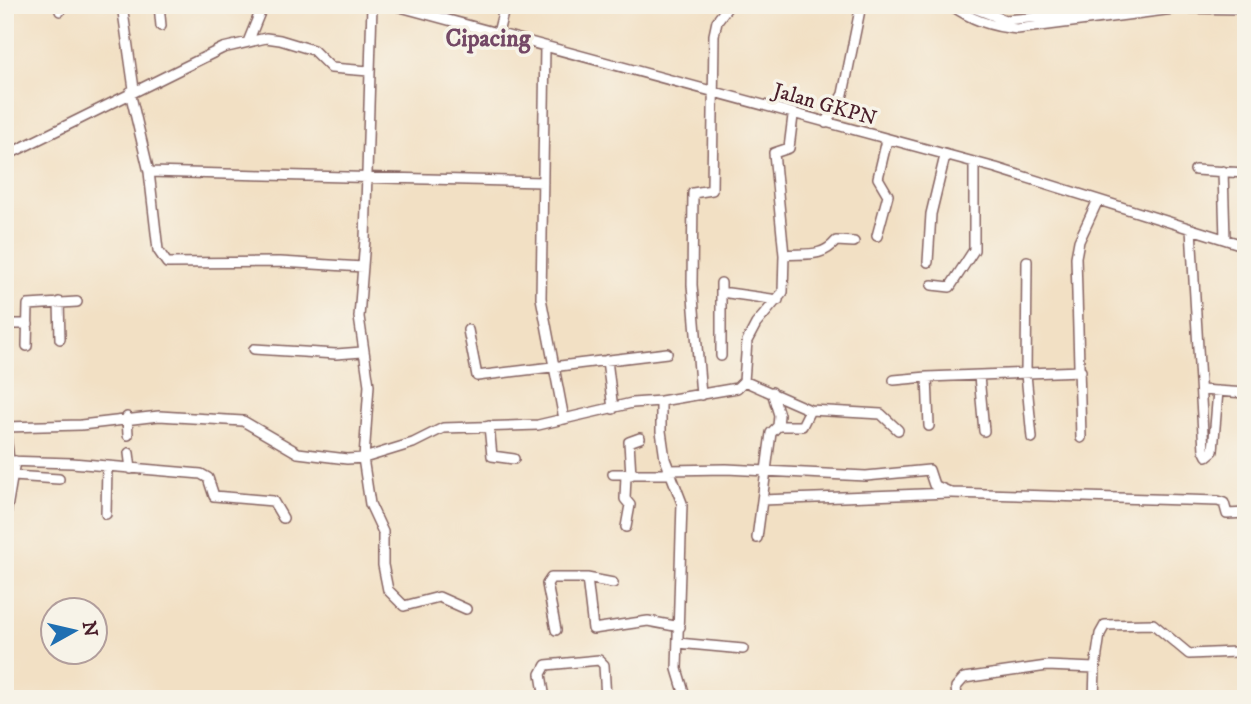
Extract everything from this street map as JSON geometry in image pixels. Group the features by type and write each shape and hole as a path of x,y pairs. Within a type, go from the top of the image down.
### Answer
{"street":[{"path":"122,5 132,90 149,172 158,250 167,263 280,262 363,267"},
{"path":"159,5 161,26"},
{"path":"248,42 263,5"},
{"path":"372,5 367,178 359,317 362,352 369,385 364,458 370,504 383,532 383,565 388,590 404,606 439,597 466,609"},
{"name":"Jalan GKPN","path":"393,5 793,116 974,162 1246,246"},
{"path":"498,33 506,5"},
{"path":"701,395 692,285 693,193 712,190 714,36 717,21 729,5"},
{"path":"826,123 843,94 861,5"},
{"path":"951,5 965,16 999,28 1036,28 1090,13"},
{"path":"967,5 1005,20 1090,13 1104,17 1181,8 1246,9"},
{"path":"5,156 52,135 132,90 152,84 205,55 248,42 266,38 299,44 313,50 331,68 369,71"},
{"path":"545,46 541,298 564,419"},
{"path":"5,520 13,476 5,428 82,425 127,417 243,421 298,453 347,459 364,458 413,443 443,428 538,425 632,403 661,401 737,388 744,381 747,341 756,324 783,292 784,254 774,153 789,148 793,116"},
{"path":"877,236 888,195 878,178 887,140"},
{"path":"928,262 931,215 945,156"},
{"path":"932,285 950,287 974,250 974,162"},
{"path":"1195,170 1246,173"},
{"path":"1223,171 1225,239"},
{"path":"149,172 543,181"},
{"path":"1081,438 1076,257 1079,241 1098,200"},
{"path":"1191,229 1204,450 1207,456 1213,451 1218,391"},
{"path":"784,254 820,254 836,241 847,239 854,242"},
{"path":"1027,261 1026,374 1032,438"},
{"path":"721,356 721,288 778,300"},
{"path":"59,302 60,339"},
{"path":"27,346 28,305 77,302"},
{"path":"5,324 28,324"},
{"path":"468,330 477,376 667,354"},
{"path":"254,349 336,354 362,352"},
{"path":"607,360 613,409"},
{"path":"894,380 1081,371"},
{"path":"979,376 984,431"},
{"path":"927,377 929,426"},
{"path":"744,381 810,410 881,414 898,430"},
{"path":"1201,390 1246,393"},
{"path":"757,538 771,433 778,426 779,415 772,393"},
{"path":"661,401 660,431 669,472 682,503 678,680 687,699"},
{"path":"778,426 803,426 810,410"},
{"path":"127,417 128,435"},
{"path":"489,426 492,456 514,459"},
{"path":"626,527 630,505 625,499 629,442 640,438"},
{"path":"129,453 131,469"},
{"path":"10,461 201,474 208,478 214,496 273,501 283,518"},
{"path":"106,514 107,467"},
{"path":"613,474 765,472 887,476 929,470 934,485 952,493"},
{"path":"13,476 59,479"},
{"path":"762,500 952,493 1218,501 1224,503 1227,514 1246,513"},
{"path":"556,629 548,580 568,576 613,583"},
{"path":"587,578 593,628 648,621 680,627"},
{"path":"1094,699 1100,634 1105,625 1153,624 1189,654 1236,652"},
{"path":"678,643 743,649"},
{"path":"545,699 541,674 546,666 599,660 604,665 606,699"},
{"path":"957,699 956,687 964,678 1047,666 1095,668"},
{"path":"1028,699 1044,696 1061,699"}],"district":[{"name":"Cipacing","path":"488,38"}]}
